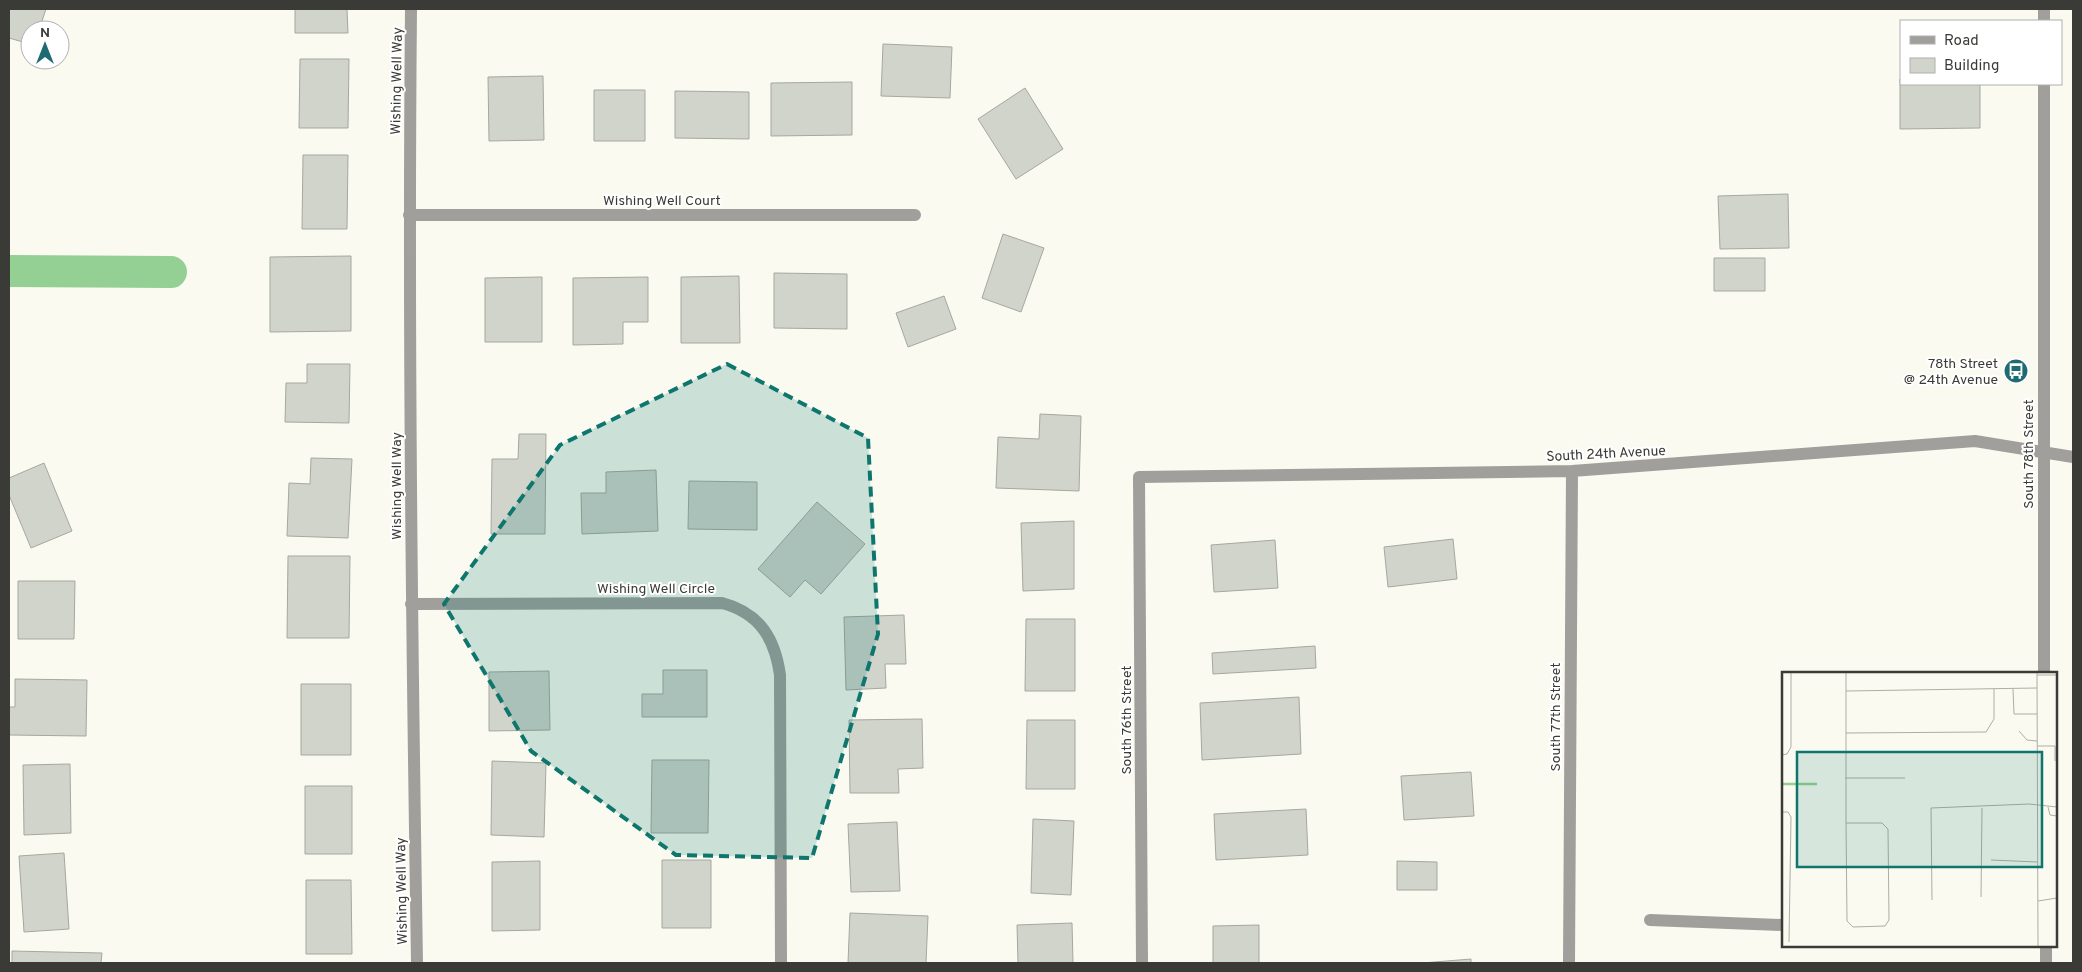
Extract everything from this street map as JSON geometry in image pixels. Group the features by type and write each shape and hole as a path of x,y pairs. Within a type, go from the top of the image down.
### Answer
{"street":[{"name":"Wishing Well Way","path":"411,9 409,214 411,604 417,963"},
{"name":"South 78th Street","path":"2044,85 2044,672"},
{"name":"Wishing Well Court","path":"409,214 915,215"},
{"name":"South 24th Avenue","path":"1139,477 1572,471 1976,441 2073,457"},
{"name":"South 77th Street","path":"1569,963 1572,471"},
{"name":"South 76th Street","path":"1139,477 1142,963"},
{"name":"Wishing Well Circle","path":"411,604 722,603 736,607 758,624 775,648 780,676 782,963"},
{"path":"1650,920 1782,925"},
{"path":"2046,947 2046,963"}],"highlighted area":[{"path":"727,364 868,438 878,634 812,858 676,855 531,751 444,604 560,445"}],"building":[{"path":"9,9 46,9 42,20 20,20 20,41 9,38"},
{"path":"295,9 347,9 348,33 295,33"},
{"path":"883,44 952,47 950,98 881,96"},
{"path":"300,59 349,59 348,128 299,128"},
{"path":"543,76 544,140 489,141 488,77"},
{"path":"852,82 852,135 771,136 771,83"},
{"path":"1900,85 1980,85 1980,128 1900,129"},
{"path":"1025,88 1063,149 1016,179 978,119"},
{"path":"594,90 645,90 645,141 594,141"},
{"path":"675,91 749,92 749,139 675,138"},
{"path":"303,155 348,155 347,229 302,229"},
{"path":"1788,194 1789,248 1720,249 1718,196"},
{"path":"1003,234 1044,248 1021,312 982,298"},
{"path":"351,256 351,331 270,332 270,257"},
{"path":"1714,258 1765,258 1765,291 1714,291"},
{"path":"774,273 847,274 847,329 774,328"},
{"path":"739,276 740,343 681,343 681,277"},
{"path":"542,277 542,342 485,342 485,278"},
{"path":"648,277 648,322 623,322 623,344 573,345 573,278"},
{"path":"944,296 956,329 908,347 896,313"},
{"path":"307,364 350,364 349,423 285,422 286,383 307,383"},
{"path":"1040,414 1081,416 1079,491 996,488 998,437 1039,439"},
{"path":"519,434 546,434 545,534 491,534 492,459 518,459"},
{"path":"311,458 352,459 348,538 287,536 289,483 310,484"},
{"path":"44,463 72,531 31,548 9,495 9,478"},
{"path":"656,470 658,531 582,534 581,493 606,493 606,472"},
{"path":"689,481 757,482 757,530 688,529"},
{"path":"817,502 865,544 821,594 805,580 790,597 758,569"},
{"path":"1074,521 1074,589 1023,591 1021,523"},
{"path":"1453,539 1457,579 1388,587 1384,547"},
{"path":"1275,540 1278,588 1214,592 1211,545"},
{"path":"288,556 350,556 349,638 287,638"},
{"path":"18,581 75,581 74,639 18,639"},
{"path":"904,615 906,664 885,664 886,688 846,690 844,617"},
{"path":"1026,619 1075,619 1075,691 1025,691"},
{"path":"1315,646 1316,668 1213,674 1212,653"},
{"path":"663,670 707,670 707,717 642,717 642,694 663,694"},
{"path":"549,671 550,730 489,731 489,672"},
{"path":"15,679 87,680 86,736 9,735 9,707 15,707"},
{"path":"301,684 351,684 351,755 301,755"},
{"path":"1299,697 1301,754 1202,760 1200,703"},
{"path":"922,719 923,768 898,769 899,793 850,793 849,720"},
{"path":"1027,720 1075,720 1075,789 1026,789"},
{"path":"652,760 709,760 708,833 651,833"},
{"path":"492,761 546,763 544,837 491,835"},
{"path":"70,764 71,833 24,835 23,765"},
{"path":"1471,772 1474,816 1404,820 1401,776"},
{"path":"305,786 352,786 352,854 305,854"},
{"path":"1306,809 1308,855 1216,860 1214,814"},
{"path":"1033,819 1074,821 1071,895 1031,893"},
{"path":"897,822 900,891 851,892 848,824"},
{"path":"64,853 69,929 24,932 19,856"},
{"path":"662,860 711,860 711,928 662,928"},
{"path":"540,861 540,930 492,931 492,862"},
{"path":"1397,861 1437,862 1437,890 1397,890"},
{"path":"306,880 351,880 352,954 306,954"},
{"path":"850,913 928,916 926,963 848,963"},
{"path":"1072,923 1073,963 1018,963 1017,925"},
{"path":"1259,925 1259,963 1213,963 1213,926"},
{"path":"12,951 102,953 101,963 12,963"},
{"path":"1471,959 1471,963 1422,963"}],"waterway":[{"path":"9,271 171,272"}],"place":[{"name":"78th Street @ 24th Avenue","path":"2016,371"}]}
